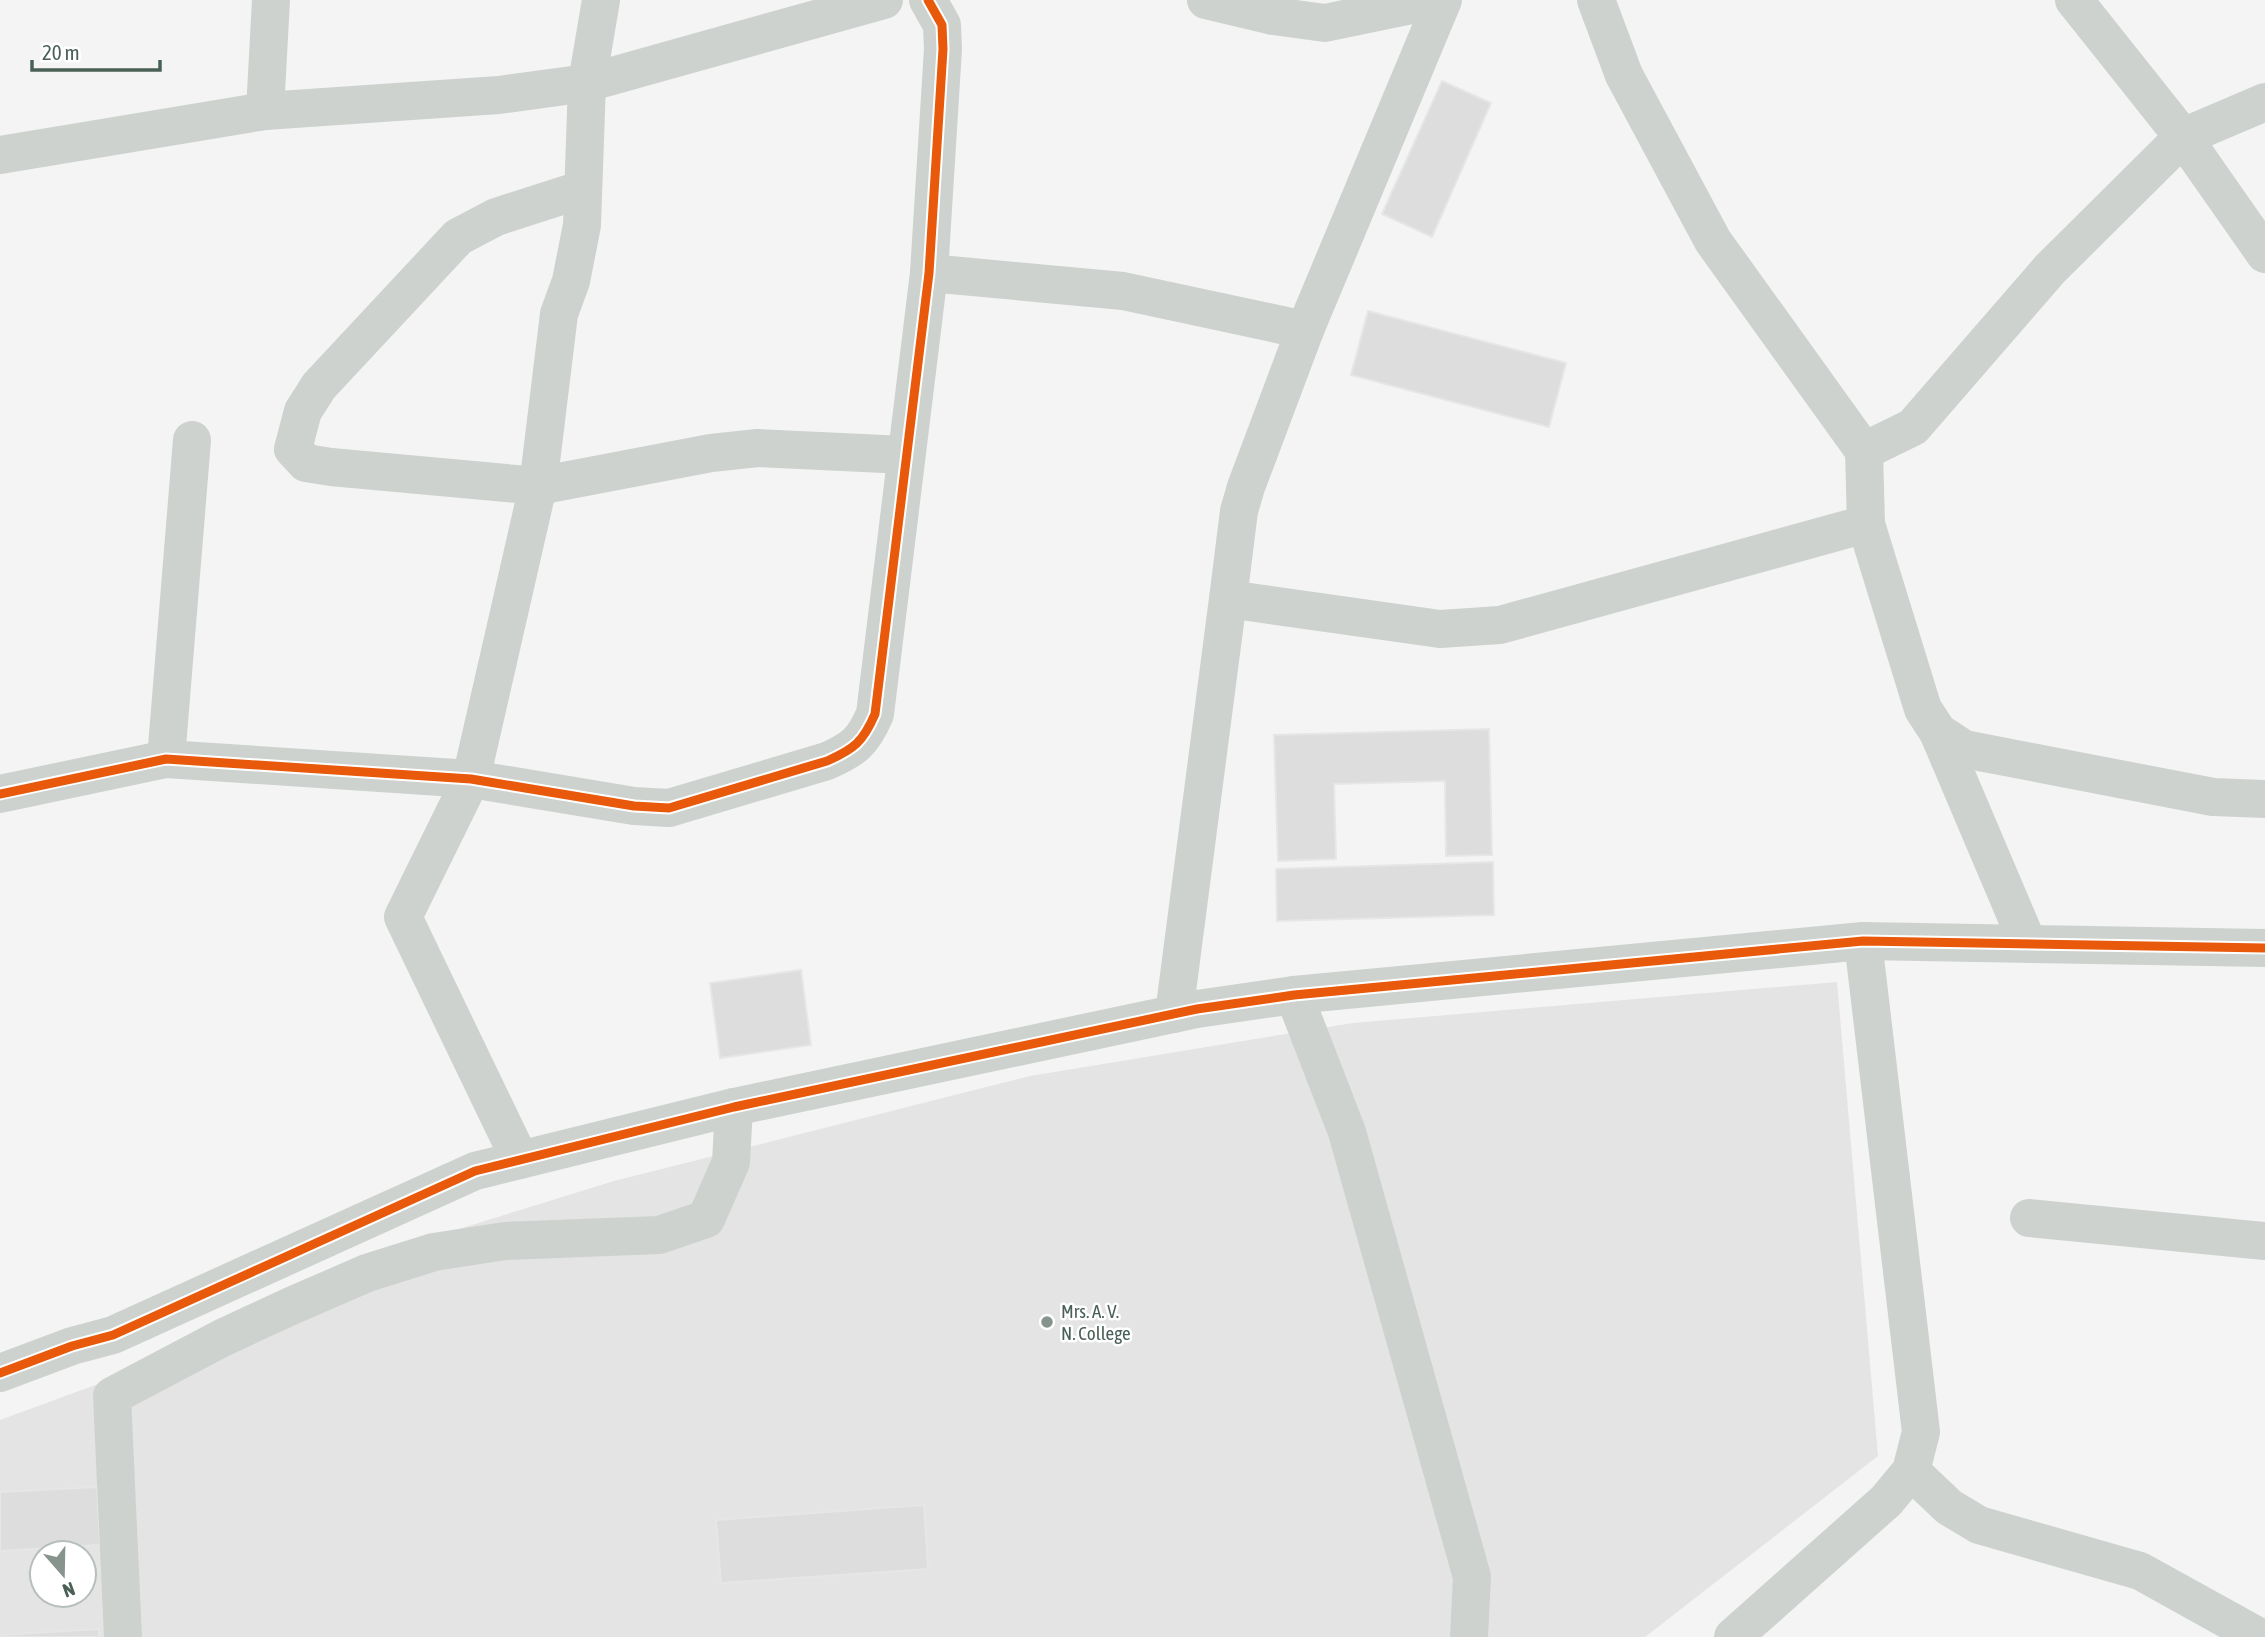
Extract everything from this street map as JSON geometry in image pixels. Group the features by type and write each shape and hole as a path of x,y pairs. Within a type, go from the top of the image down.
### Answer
{"street":[{"path":"265,111 271,0"},
{"path":"520,1160 404,917 471,779 538,486 559,314 571,281 582,225 587,83 601,0"},
{"path":"0,155 265,111 499,95 587,83 884,0"},
{"path":"0,794 166,759 471,779 634,806 669,808 827,761 851,750 867,734 875,714 929,273 943,49 942,25 928,0"},
{"path":"1206,0 1273,16 1325,23 1436,0"},
{"path":"1174,1014 1227,599 1239,511 1245,487 1305,330 1443,0"},
{"path":"1596,0 1625,75 1713,241 1864,451 1866,524 1923,709 1938,732 2028,944"},
{"path":"2074,0 2183,138 2265,254"},
{"path":"1864,451 1913,427 2050,269 2183,138 2265,102"},
{"path":"583,189 496,217 458,237 318,386 303,411 293,449 306,463 538,486 710,453 758,448 905,456"},
{"path":"929,273 1123,291 1305,330"},
{"path":"166,759 192,440"},
{"path":"1227,599 1440,629 1500,625 1866,524"},
{"path":"1938,732 1965,749 2213,797 2265,799"},
{"path":"1733,1637 1886,1501 1911,1471 1921,1432 1863,941"},
{"path":"0,1373 72,1346 113,1335 475,1171 734,1107 1197,1009 1294,995 1863,941 2265,948"},
{"path":"1294,995 1347,1132 1472,1577 1469,1637"},
{"path":"123,1637 112,1396 222,1338 279,1312 367,1273 434,1252 505,1241 659,1235 706,1219 731,1162 734,1107"},
{"path":"2029,1218 2265,1241"},
{"path":"1911,1471 1949,1507 1979,1524 2140,1571 2259,1637"}],"shaded area":[{"name":"Mrs. A. V. N. College","path":"1837,982 1878,1456 1645,1637 0,1637 0,1420 98,1384 359,1260 614,1181 1030,1076 1353,1023"}],"building":[{"path":"1442,81 1491,103 1432,237 1382,214"},
{"path":"1368,311 1566,363 1549,427 1351,375"},
{"path":"1489,729 1492,855 1446,856 1445,781 1334,784 1336,859 1278,861 1274,735"},
{"path":"1493,862 1494,915 1277,921 1276,869"},
{"path":"801,970 811,1045 720,1058 710,983"},
{"path":"97,1487 100,1545 98,1539 28,1539 28,1549 0,1551 0,1492"},
{"path":"924,1505 928,1569 721,1583 716,1520"},
{"path":"99,1629 99,1637 0,1637 0,1635"}],"cycle path":[{"path":"0,794 166,759 471,779 634,806 669,808 827,761 857,744 875,714 929,273 943,49 942,25 928,0"},
{"path":"0,1373 72,1346 113,1335 475,1171 734,1107 1197,1009 1294,995 1863,941 2265,948"}],"place":[{"name":"Mrs. A. V. N. College","path":"1047,1322"}]}
